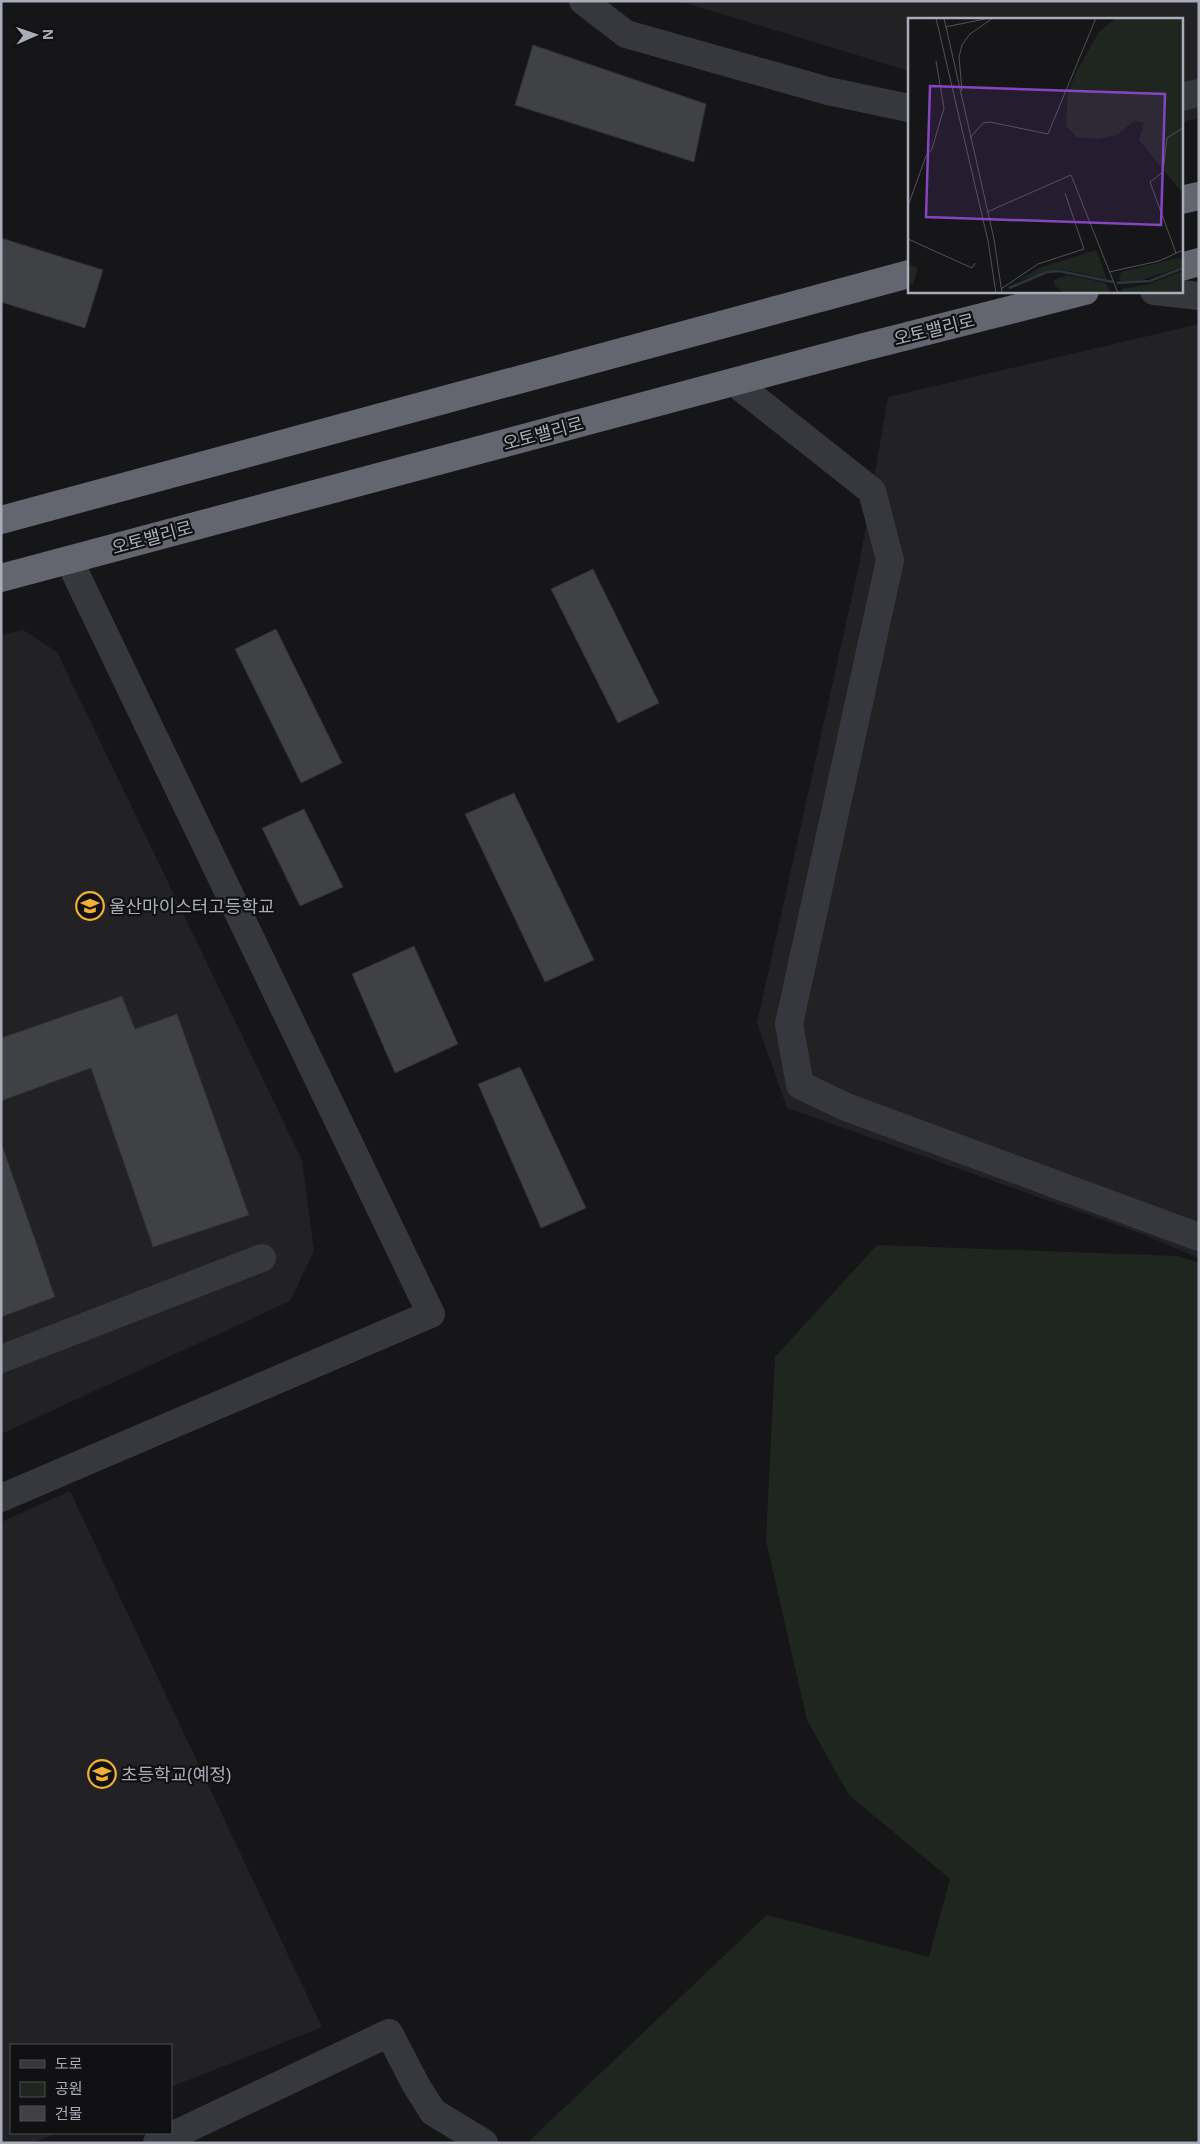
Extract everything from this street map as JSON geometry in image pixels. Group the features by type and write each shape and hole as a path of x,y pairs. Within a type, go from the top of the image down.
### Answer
{"highway":[{"path":"1182,200 1199,196"},
{"path":"1182,267 1199,262"},
{"path":"1,520 908,274"},
{"name":"오토밸리로","path":"1,578 734,382 1082,292"}],"street":[{"path":"583,1 626,34 828,91 908,108"},
{"path":"1182,97 1199,93"},
{"path":"1163,292 1199,296"},
{"path":"734,382 872,491 890,560 789,1024 800,1085 846,1107 1199,1237"},
{"path":"1,1498 430,1314 68,560"},
{"path":"1,1359 262,1258"},
{"path":"157,2143 389,2033 416,2085 433,2112 484,2143"}],"shaded area":[{"path":"679,1 1199,1 1199,118 1182,122 1182,18 908,18 908,71"},
{"path":"1199,324 1199,1258 1137,1232 787,1108 757,1023 860,560 888,397"},
{"name":"울산마이스터고등학교","path":"23,630 57,652 302,1160 314,1251 290,1301 1,1434 1,635"},
{"name":"초등학교(예정)","path":"70,1491 322,2027 172,2087 172,2044 10,2044 10,2134 54,2134 32,2143 1,2143 1,1522"}],"green space":[{"path":"877,1245 1178,1256 1199,1263 1199,2143 527,2143 767,1915 929,1957 950,1879 849,1795 807,1720 766,1541 775,1357"}],"building":[{"path":"533,45 706,104 694,162 515,105"},
{"path":"1,238 103,270 85,328 1,302"},
{"path":"593,569 659,703 618,723 551,589"},
{"path":"276,629 342,763 301,783 235,649"},
{"path":"514,793 594,960 545,982 465,814"},
{"path":"304,809 343,887 300,906 262,828"},
{"path":"414,946 458,1044 395,1073 352,974"},
{"path":"122,996 135,1029 177,1014 249,1215 153,1247 91,1068 1,1101 1,1038"},
{"path":"520,1067 586,1208 541,1228 478,1084"},
{"path":"1,1142 55,1297 1,1317"}],"place":[{"name":"울산마이스터고등학교","path":"90,906"},
{"name":"초등학교(예정)","path":"102,1774"}]}
